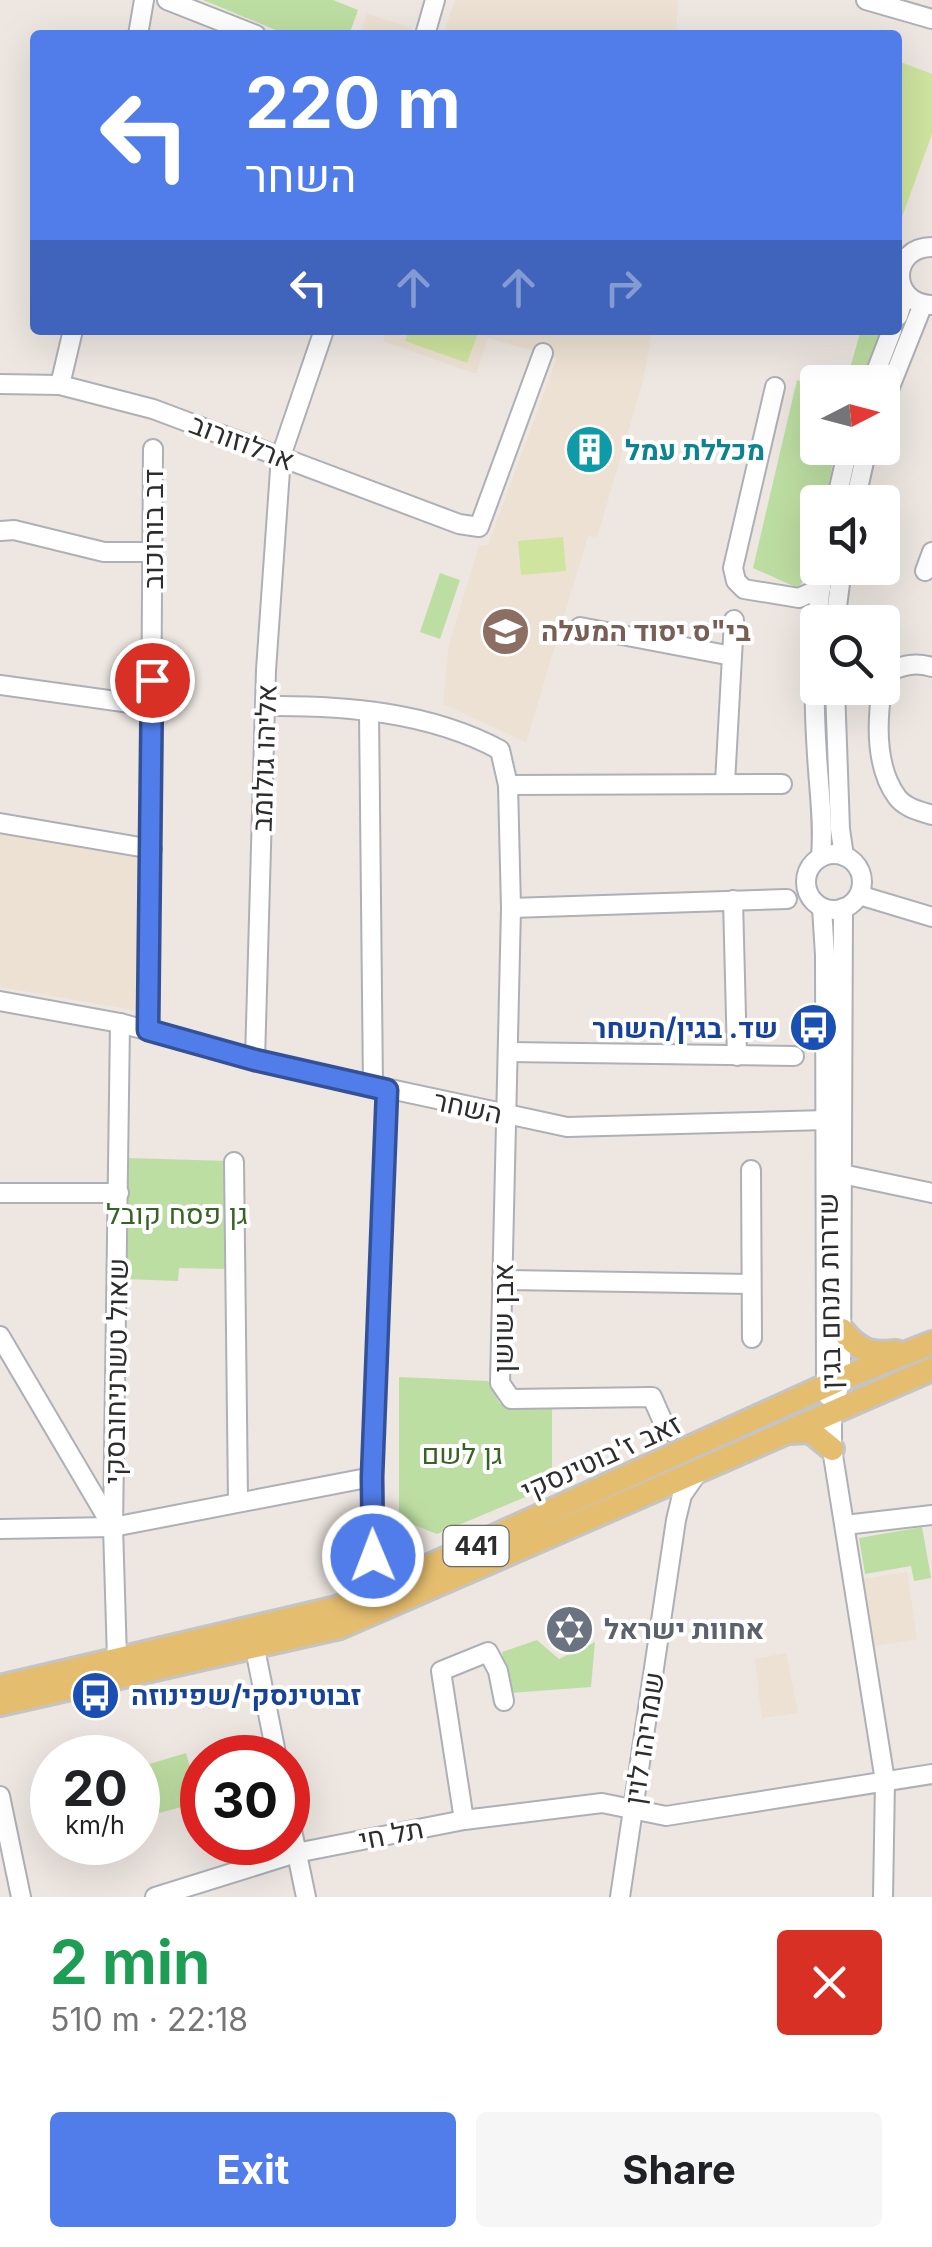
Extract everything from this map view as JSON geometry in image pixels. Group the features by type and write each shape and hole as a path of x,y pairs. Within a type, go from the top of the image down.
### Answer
{"main road":[{"path":"842,1330 856,1348 874,1354 926,1346"},
{"name":"זאב ז'בוטינסקי","path":"0,1704 253,1638 337,1608 834,1383 926,1346"},
{"name":"זאב ז'בוטינסקי","path":"0,1687 117,1659 340,1627 932,1369"},
{"path":"786,1432 810,1431 832,1449"}],"street":[{"path":"139,30 144,0"},
{"path":"167,0 243,30"},
{"path":"426,30 435,0"},
{"path":"866,0 932,19"},
{"path":"902,265 910,252 930,242"},
{"path":"902,287 902,303"},
{"path":"900,365 927,304 905,294"},
{"path":"60,385 71,335"},
{"name":"אליהו גולומב","path":"255,1060 266,670 281,456 322,335"},
{"path":"879,365 890,335"},
{"name":"ארלוזורוב","path":"0,384 60,385 154,409 469,526 543,353"},
{"path":"774,387 733,568 736,581 744,589 799,598 808,605"},
{"name":"דב בורוכוב","path":"148,1030 153,449"},
{"path":"0,531 14,530 104,552 153,552"},
{"path":"925,571 932,552"},
{"path":"821,585 823,605"},
{"path":"799,598 820,588"},
{"path":"715,783 726,762 734,620"},
{"path":"580,627 732,656"},
{"path":"900,666 932,667"},
{"path":"266,670 291,706"},
{"path":"0,685 152,706"},
{"path":"820,705 817,752 824,832 820,857 809,869 806,885 812,900 822,908 843,908 860,887 856,865 844,856 820,857"},
{"path":"836,705 844,856"},
{"path":"880,705 883,763 896,796 908,807 932,815"},
{"path":"265,706 369,712 380,1088 371,1594"},
{"name":"אבן שושן","path":"369,712 468,732 500,750 508,785 511,908 500,1383 510,1399 652,1397 667,1432"},
{"path":"508,785 782,784"},
{"path":"0,823 152,849"},
{"path":"860,887 932,906"},
{"path":"860,887 932,918"},
{"path":"511,908 787,899"},
{"path":"733,900 737,1056"},
{"name":"שדרות מנחם בגין","path":"822,908 834,1383"},
{"name":"שדרות מנחם בגין","path":"843,908 842,1330 834,1383 832,1449 885,1781 883,1897"},
{"name":"השחר","path":"0,1000 120,1023 255,1060 567,1127 826,1120"},
{"name":"שאול טשרניחובסקי","path":"117,1659 113,1526 120,1023"},
{"path":"508,1052 794,1056"},
{"path":"234,1162 238,1501"},
{"path":"750,1170 752,1338"},
{"path":"842,1174 932,1192"},
{"path":"0,1193 119,1192"},
{"path":"502,1280 751,1284"},
{"path":"0,1336 113,1526"},
{"path":"642,1471 654,1474 666,1486"},
{"name":"שמריהו לוין","path":"620,1897 676,1520 682,1496 698,1472"},
{"path":"0,1528 113,1526 372,1477"},
{"name":"שמריהו לוין","path":"666,1486 676,1520"},
{"path":"844,1525 932,1515"},
{"path":"373,1556 382,1569 408,1577"},
{"path":"253,1638 272,1735"},
{"path":"464,1820 441,1671 488,1652 498,1671 504,1701"},
{"name":"תל חי","path":"310,1850 464,1820 602,1803 666,1816 932,1774"},
{"path":"0,1796 21,1897"},
{"name":"תל חי","path":"155,1897 258,1865"},
{"path":"299,1865 306,1897"}],"shaded area":[{"path":"455,0 678,0 676,30 445,30"},
{"path":"367,14 412,28 411,30 362,30"},
{"path":"385,335 651,335 643,381 597,537 588,536 526,742 443,704 449,644 479,546 488,545 557,358 488,338 476,374 383,341"},
{"path":"0,831 147,855 140,1011 0,987"},
{"path":"907,1572 917,1639 874,1646 863,1579"},
{"path":"786,1653 798,1713 762,1718 755,1659"}],"green space":[{"path":"203,0 333,0 358,10 351,30 276,30"},
{"path":"902,63 932,74 932,134 902,217"},
{"path":"407,335 477,335 467,363 405,341"},
{"path":"860,335 879,335 867,365 851,365"},
{"path":"797,380 800,465 832,465 829,485 800,485 798,588 753,568"},
{"path":"563,537 566,571 521,575 518,541"},
{"path":"440,573 460,580 440,639 420,632"},
{"name":"גן פסח קובל","path":"128,1158 229,1161 226,1269 179,1268 178,1281 125,1279"},
{"name":"גן לשם","path":"399,1377 488,1381 500,1404 552,1406 552,1486 437,1534 399,1519"},
{"path":"922,1527 931,1578 914,1581 911,1566 865,1574 859,1538"},
{"path":"537,1640 559,1659 595,1642 591,1687 510,1693 502,1652"},
{"path":"180,1755 180,1807 160,1813 160,1761"}],"place":[{"name":"מכללת עמל","path":"590,450"},
{"name":"בי\"ס יסוד המעלה","path":"506,631"},
{"name":"שד. בגין/השחר","path":"813,1028"},
{"name":"אחוות ישראל","path":"569,1629"},
{"name":"זבוטינסקי/שפינוזה","path":"96,1695"}],"route":[{"path":"152,680 148,1030 255,1060 387,1090 372,1477 373,1556"}]}
